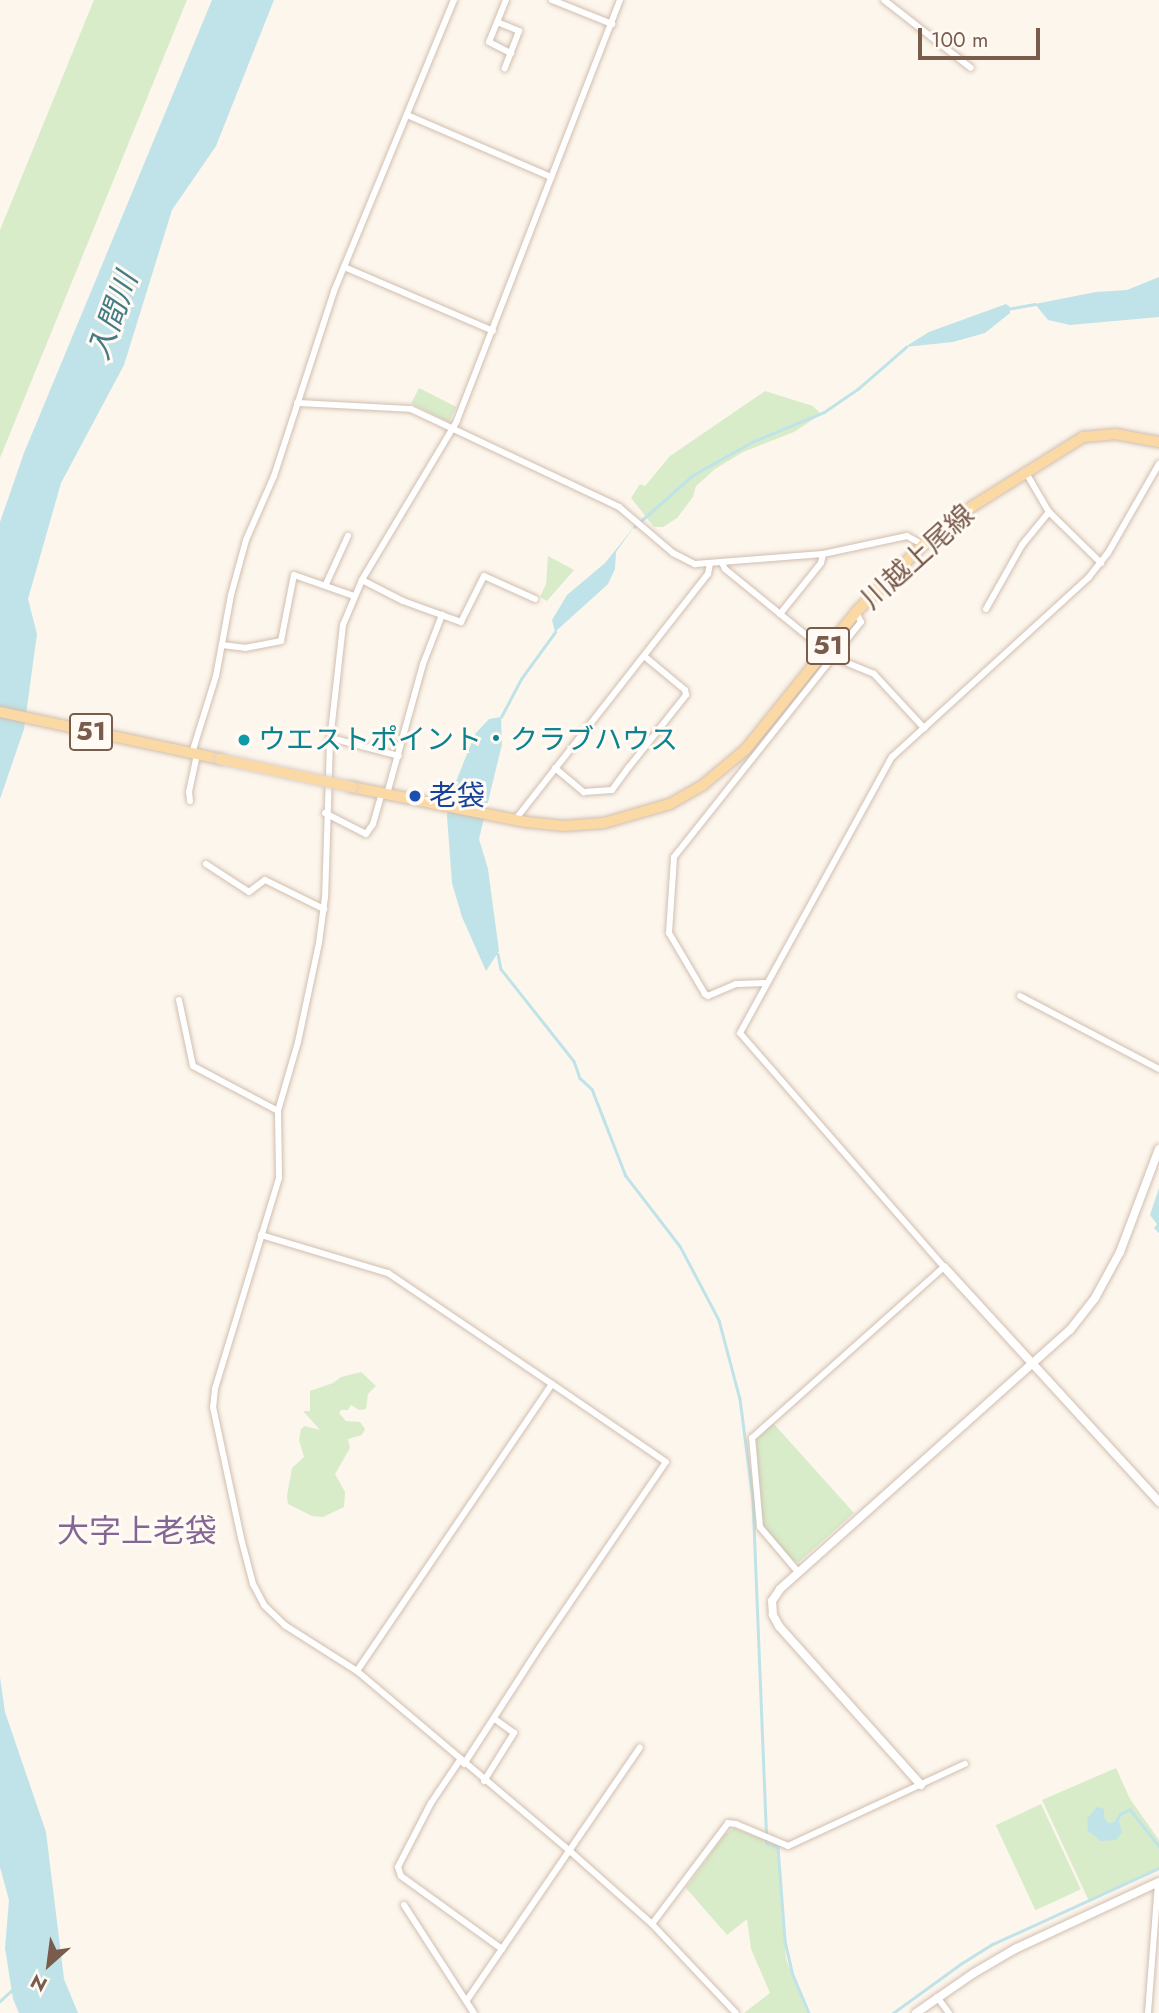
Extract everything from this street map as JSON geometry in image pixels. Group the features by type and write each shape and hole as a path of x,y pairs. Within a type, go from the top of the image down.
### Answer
{"main road":[{"name":"川越上尾線","path":"0,712 514,820 563,826 604,823 653,811 703,785 746,749 829,654 856,612 923,545 1025,471 1072,442 1091,435 1115,434 1159,442"}],"street":[{"path":"190,801 191,752 222,645 243,551 274,476 308,364 344,267 454,0"},
{"path":"506,0 489,42 511,53"},
{"path":"552,0 611,24"},
{"path":"620,0 493,331 452,430 362,580 340,636 326,813 324,909 299,1042 278,1111 279,1178 214,1394 214,1414 222,1459 253,1584 259,1597 286,1626 357,1671 571,1852 652,1924 736,2013"},
{"path":"884,0 971,68"},
{"path":"497,22 519,31 505,68"},
{"path":"407,115 551,177"},
{"path":"344,267 493,331"},
{"path":"297,403 411,409 619,507 681,559 695,564 822,554 907,536 923,545"},
{"path":"1159,464 1101,563 1076,590 892,757 740,1032 741,1037 944,1267 1159,1502"},
{"path":"1025,471 1049,512 1101,563"},
{"path":"986,609 1022,545 1049,512"},
{"path":"326,584 348,536"},
{"path":"780,614 821,563 822,554"},
{"path":"722,563 725,569 829,654 874,674 923,728"},
{"path":"514,820 708,574 710,564"},
{"path":"222,645 245,648 281,642 294,575 354,596"},
{"path":"362,580 464,622 484,576 535,599"},
{"path":"326,813 366,834 373,824 399,756 423,664 442,615"},
{"path":"766,983 736,984 709,996 705,994 669,933 674,857 829,654"},
{"path":"555,768 584,792 612,790 686,695 685,690 644,656"},
{"path":"331,738 360,743 399,756"},
{"path":"206,864 248,892 265,880 324,909"},
{"path":"1020,996 1159,1069"},
{"path":"179,1000 193,1066 278,1111"},
{"path":"921,1785 773,1615 772,1601 799,1573 1070,1330 1109,1274 1159,1149"},
{"path":"261,1235 388,1273 666,1462 539,1648 495,1719 431,1803 398,1867 401,1876 502,1949"},
{"path":"799,1573 760,1527 752,1438 944,1267"},
{"path":"357,1671 552,1384"},
{"path":"484,1781 514,1733 495,1719"},
{"path":"467,2000 571,1852 640,1747"},
{"path":"652,1924 728,1823 788,1846 965,1764"},
{"path":"916,2013 1015,1949 1158,1882 1148,2013"},
{"path":"404,1905 474,2013"},
{"path":"937,1997 949,2013"}],"green space":[{"path":"94,0 187,0 0,458 0,230"},
{"path":"419,388 456,407 449,422 411,403"},
{"path":"765,391 813,406 821,414 794,432 743,452 715,469 696,486 693,497 677,518 663,527 654,527 631,498 640,484 645,486 670,456"},
{"path":"548,556 574,570 547,601 540,597 546,584"},
{"path":"361,1372 376,1386 368,1394 366,1409 359,1410 351,1405 348,1410 341,1410 339,1413 346,1421 360,1422 365,1429 362,1435 348,1439 350,1448 335,1474 345,1492 344,1507 323,1517 312,1516 288,1504 287,1496 292,1468 304,1457 299,1440 301,1429 305,1426 320,1430 303,1411 310,1411 310,1391 333,1383 341,1377"},
{"path":"773,1423 854,1513 799,1562 793,1561 763,1526 756,1439"},
{"path":"1116,1768 1130,1799 1159,1840 1159,1869 1089,1901 1042,1800"},
{"path":"1041,1804 1081,1889 1035,1910 996,1825"},
{"path":"734,1828 777,1845 786,1959 807,2013 744,2013 770,1993 751,1949 747,1919 727,1935 686,1888 724,1835"}],"water":[{"name":"入間川","path":"212,0 274,0 216,146 172,210 124,365 61,483 28,599 37,634 24,729 0,799 0,522 24,453"},
{"path":"1159,277 1159,317 1070,325 1048,320 1035,304 1096,292 1127,290"},
{"path":"1006,304 1010,307 1010,313 985,333 953,342 905,347 929,332"},
{"path":"634,527 616,552 615,569 608,584 555,632 552,620 567,595 605,563"},
{"path":"501,717 502,744 479,839 488,869 499,951 486,971 462,917 452,883 447,816 449,799 475,734 489,719"},
{"path":"1159,1188 1159,1233 1154,1228 1157,1224 1150,1215"},
{"path":"0,1677 5,1712 46,1832 64,1979 78,2013 19,2013 13,1999 5,1948 9,1900 0,1867"},
{"path":"1097,1807 1104,1809 1104,1817 1108,1823 1119,1821 1122,1832 1116,1840 1101,1841 1088,1831 1087,1819"}],"waterway":[{"path":"1007,309 1035,304"},
{"path":"634,527 693,475 752,442 824,412 859,388 906,347"},
{"path":"501,717 521,679 555,632"},
{"path":"498,954 501,969 574,1061 580,1078 592,1089 626,1176 680,1246 719,1320 740,1399 753,1499 767,1843 778,1847 785,1941 793,1975 809,2013"},
{"path":"1116,1821 1120,1814 1130,1809 1159,1846"},
{"path":"893,2013 993,1944 1159,1868"},
{"path":"0,2001 13,1989"}],"place":[{"name":"ウエストポイント・クラブハウス","path":"244,740"},
{"name":"老袋","path":"415,796"}],"district":[{"name":"大字上老袋","path":"137,1531"}]}
